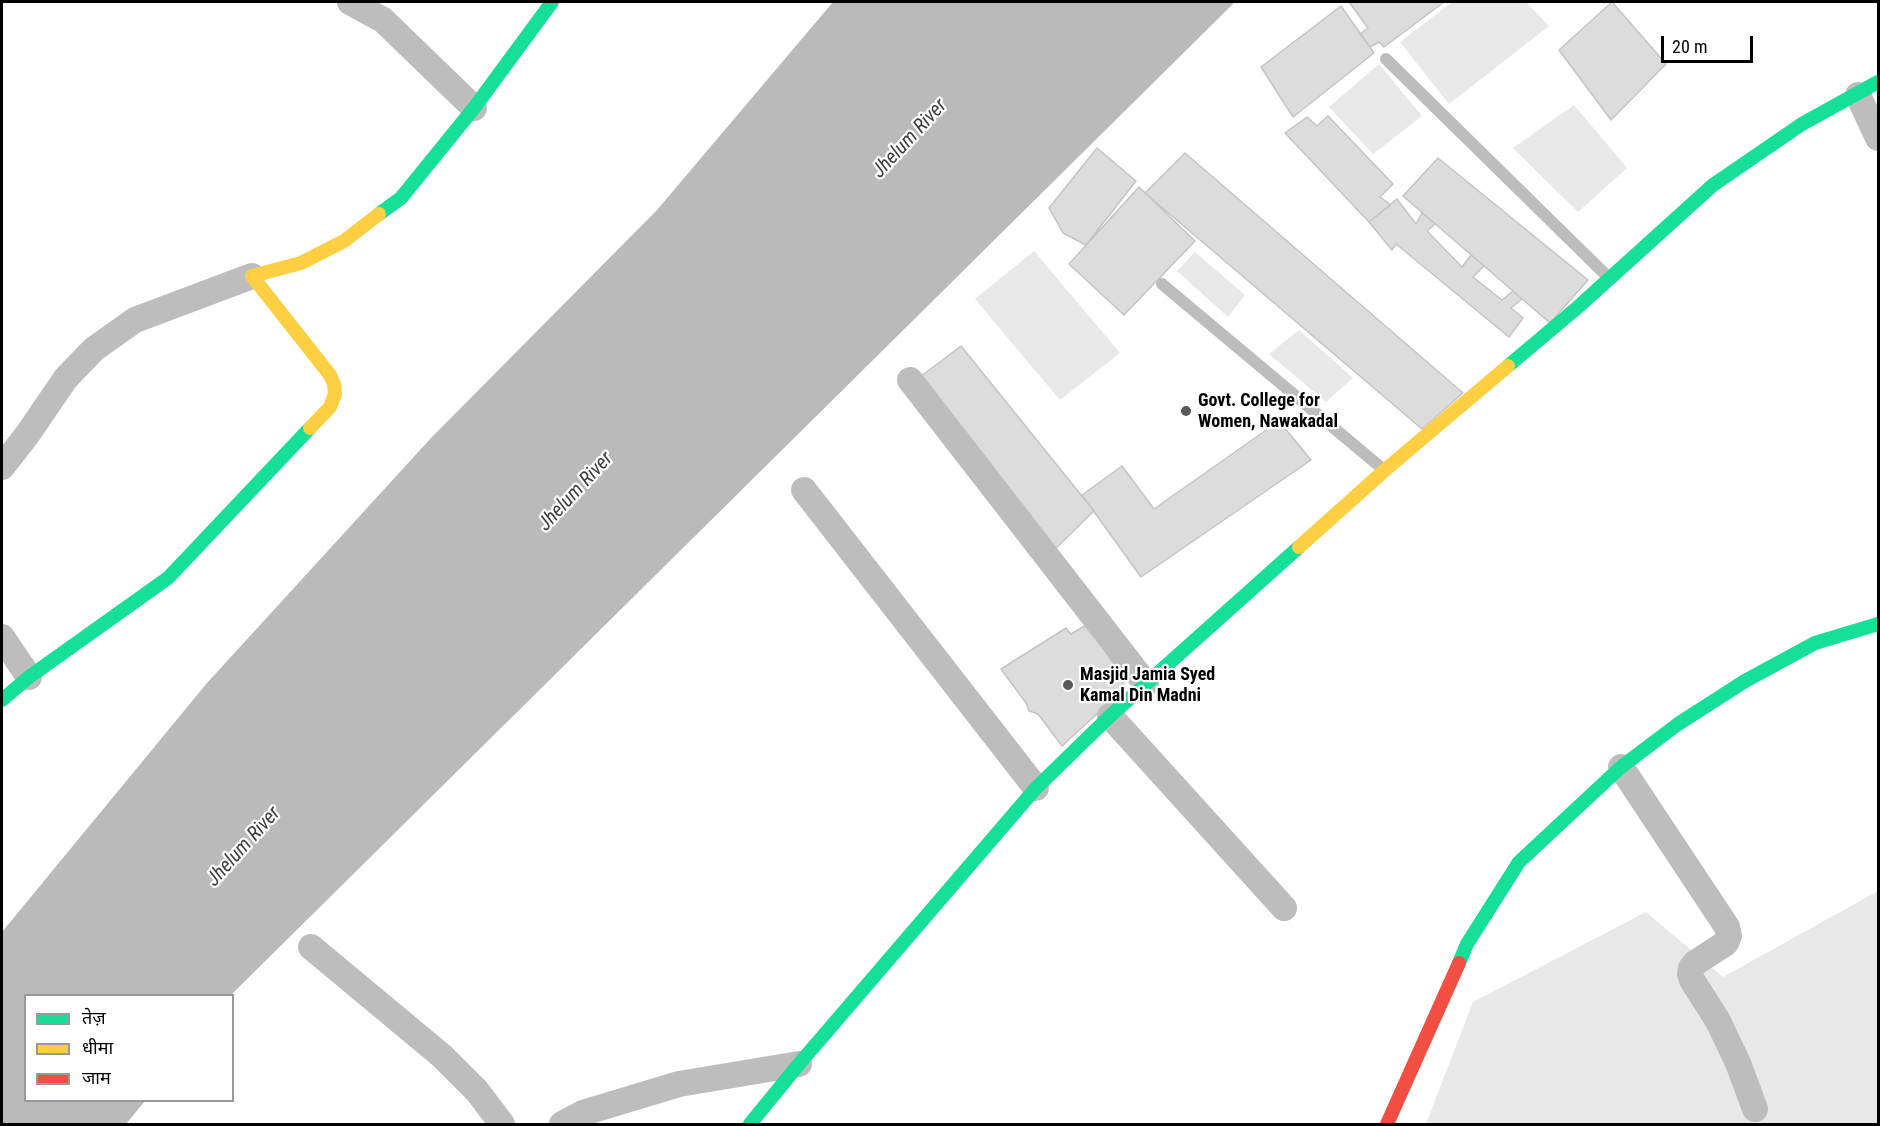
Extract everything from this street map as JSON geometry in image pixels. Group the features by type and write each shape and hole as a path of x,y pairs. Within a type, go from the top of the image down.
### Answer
{"street":[{"path":"350,2 383,20 474,108"},
{"path":"2,467 66,378 94,349 135,320 252,276 301,263 344,241 401,198 474,108 552,2"},
{"path":"750,1125 799,1064 1036,788 1110,716 1385,470 1610,278 1713,185 1803,124 1868,88 1878,138"},
{"path":"2,700 29,677 168,578 330,406 335,394 330,375 252,276"},
{"path":"910,380 1146,684"},
{"path":"804,490 1036,788"},
{"path":"1387,1125 1467,944 1520,862 1621,767 1678,724 1745,681 1815,643 1878,624"},
{"path":"2,638 29,677"},
{"path":"1110,716 1284,908"},
{"path":"1621,767 1727,927 1729,936 1726,943 1695,963 1690,974 1718,1021 1738,1063 1755,1109"},
{"path":"310,947 441,1056 477,1091 502,1125"},
{"path":"562,1125 583,1113 679,1083 799,1064"}],"lane":[{"path":"1386,59 1610,278"},
{"path":"1162,284 1385,470"}],"shaded area":[{"path":"1452,2 1526,2 1549,26 1449,104 1400,42"},
{"path":"1379,64 1422,116 1373,154 1329,107"},
{"path":"1574,105 1627,168 1578,212 1513,148"},
{"path":"1034,251 1120,353 1060,400 975,299"},
{"path":"1195,252 1245,295 1228,317 1177,271"},
{"path":"1299,330 1353,378 1326,402 1269,354"},
{"path":"1878,891 1878,1124 1426,1124 1473,1002 1646,912 1723,977"}],"water":[{"name":"Jhelum River","path":"833,2 1235,2 232,994 24,994 24,1102 144,1102 126,1124 2,1124 2,932 207,683 431,438 657,210"}],"building":[{"path":"1349,2 1444,2 1384,47 1379,42 1370,47 1360,34 1368,28"},
{"path":"1612,2 1666,64 1611,120 1559,50"},
{"path":"1341,6 1374,53 1293,117 1261,67"},
{"path":"1328,116 1393,184 1380,197 1391,205 1369,222 1285,133 1307,117 1317,126"},
{"path":"1097,148 1136,181 1086,245 1063,233 1049,208"},
{"path":"1185,153 1463,393 1422,429 1145,193"},
{"path":"1438,158 1588,280 1550,323 1403,196"},
{"path":"1139,187 1195,241 1124,315 1069,264"},
{"path":"1397,199 1416,224 1422,213 1435,224 1427,231 1462,267 1471,255 1484,266 1473,277 1502,300 1513,291 1522,299 1511,308 1523,318 1509,337 1396,244 1392,250 1369,222"},
{"path":"961,346 1094,511 1053,551 920,377"},
{"path":"1279,421 1311,460 1141,577 1082,495 1122,466 1154,509"},
{"name":"Masjid Jamia Syed Kamal Din Madni","path":"1088,624 1124,680 1123,690 1062,746 1038,714 1029,711 1026,703 1001,669 1066,628 1071,634"}],"traffic: fast":[{"path":"379,214 401,198 474,108 552,2"},
{"path":"1508,366 1578,307 1713,185 1802,124 1878,82"},
{"path":"2,700 29,677 168,578 310,428"},
{"path":"750,1124 1036,788 1110,716 1299,547"},
{"path":"1459,963 1467,944 1519,862 1621,767 1678,724 1745,681 1815,643 1878,624"}],"traffic: slow":[{"path":"310,428 330,407 335,394 334,384 330,375 252,276 301,263 344,241 379,214"},
{"path":"1299,547 1385,470 1508,366"}],"traffic: jam":[{"path":"1387,1124 1459,963"}],"place":[{"name":"Govt. College for Women, Nawakadal","path":"1186,411"},
{"name":"Masjid Jamia Syed Kamal Din Madni","path":"1068,685"}]}
